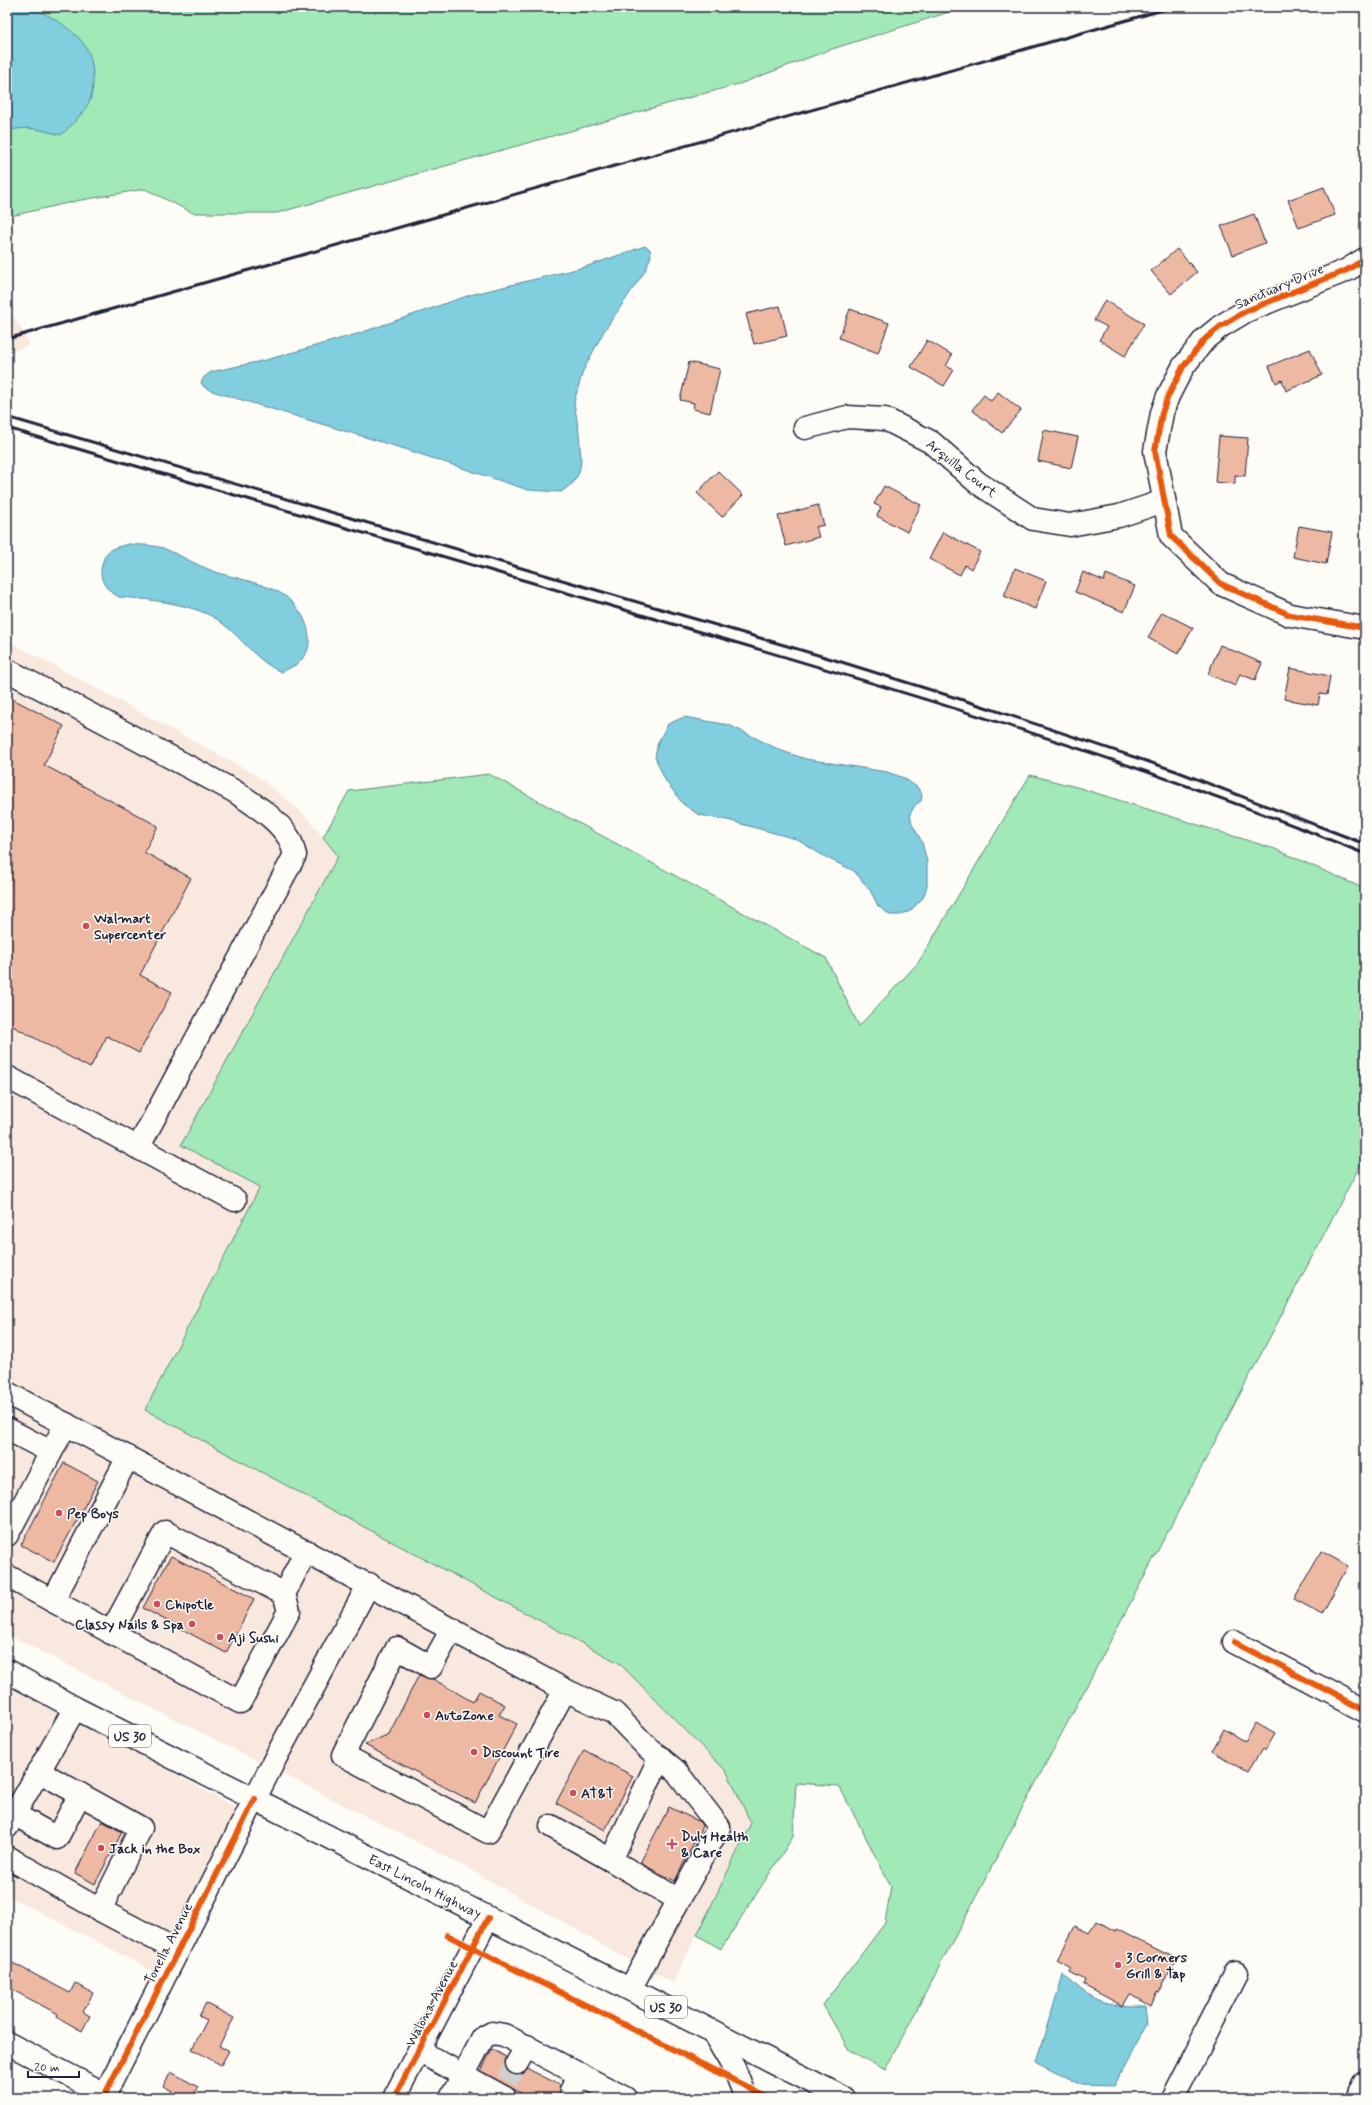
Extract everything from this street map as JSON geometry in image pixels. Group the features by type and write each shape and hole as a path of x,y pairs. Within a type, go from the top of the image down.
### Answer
{"street":[{"name":"Sanctuary Drive","path":"1365,259 1347,270 1246,311 1221,326 1194,352 1176,380 1168,396 1158,432 1155,451 1171,536 1221,584 1290,615 1365,628"},
{"name":"Arquilla Court","path":"804,428 847,418 885,419 931,442 978,483 1033,519 1070,525 1119,516 1164,501"},
{"path":"7,670 234,791 258,807 275,822 289,838 295,855 138,1148"},
{"path":"7,1078 235,1200"},
{"path":"7,1393 566,1690 614,1713 660,1758 676,1771 719,1827 630,1989"},
{"path":"7,1535 66,1424"},
{"path":"7,1428 51,1452"},
{"path":"53,1601 128,1457"},
{"path":"111,1633 164,1532 284,1594"},
{"path":"7,1576 240,1702 289,1611 284,1594 306,1551"},
{"name":"Tonella Avenue","path":"104,2096 255,1799 368,1584"},
{"path":"452,1629 431,1667 397,1648 343,1755 488,1832 566,1690"},
{"path":"1234,1642 1365,1711"},
{"name":"East Lincoln Highway","path":"7,1671 75,1708 844,2098"},
{"path":"75,1708 11,1820 57,1838 80,1794"},
{"path":"611,1860 660,1758"},
{"path":"38,1771 141,1828 105,1900"},
{"path":"105,1900 110,1873 134,1824"},
{"path":"551,1826 679,1900"},
{"path":"7,1857 105,1900 178,1950"},
{"name":"Walona Avenue","path":"394,2098 488,1918"},
{"path":"1172,2098 1236,1973"},
{"path":"712,2031 728,2056 746,2098"},
{"path":"451,2098 482,2038 492,2033 504,2035 509,2080"},
{"path":"7,2043 104,2096"},
{"path":"419,2051 463,2075 509,2080 576,2083 623,2098"},
{"path":"1357,2098 1365,2084"}],"shaded area":[{"path":"14,316 30,345 7,353 7,318"},
{"path":"7,640 256,775 304,814 338,856 182,1145 260,1187 145,1410 619,1663 727,1772 751,1823 673,1983 462,1865 7,1634"},
{"path":"7,1682 237,1808 155,1972 7,1895"}],"green space":[{"path":"7,7 965,7 829,50 742,83 277,213 193,213 145,189 76,201 7,217"},
{"path":"489,774 826,958 859,1026 918,963 1030,775 1080,788 1275,849 1365,889 1365,1156 885,2070 849,2050 823,2005 885,1923 891,1886 839,1786 796,1783 793,1837 721,1949 697,1935 751,1823 727,1772 619,1663 145,1410 260,1187 181,1145 338,856 323,837 349,791"}],"water":[{"path":"7,7 25,7 51,17 76,35 87,49 93,74 92,95 88,105 73,124 61,135 28,128 7,131"},
{"path":"645,246 650,249 651,256 645,271 604,331 583,371 574,402 579,433 581,461 579,473 573,483 561,492 528,490 408,450 212,391 204,387 201,383 204,377 211,372 266,360 357,334 470,295 585,267"},
{"path":"129,544 163,548 207,569 270,588 285,596 299,611 306,623 309,643 306,654 300,662 281,672 264,662 230,629 200,611 158,601 119,597 114,594 107,588 102,580 101,570 103,560 106,554 112,549"},
{"path":"684,717 729,725 782,751 806,759 887,772 904,778 918,788 922,795 921,801 915,805 910,814 912,824 922,842 927,862 927,886 923,898 910,911 900,915 890,915 878,906 870,890 854,871 827,858 796,839 727,820 699,815 683,804 665,780 655,757 658,742 668,724"},
{"path":"1063,1975 1097,2000 1121,2005 1146,2006 1148,2023 1114,2086 1082,2085 1036,2061"}],"building":[{"path":"1324,187 1335,215 1299,228 1288,200"},
{"path":"1254,214 1265,243 1233,255 1221,226"},
{"path":"1177,249 1197,272 1171,294 1151,271"},
{"path":"1105,300 1144,324 1125,356 1099,340 1107,327 1094,320"},
{"path":"780,306 787,336 754,344 746,314"},
{"path":"850,309 889,323 878,353 839,338"},
{"path":"927,340 952,355 946,366 954,370 944,386 911,367"},
{"path":"1310,349 1322,375 1286,391 1282,380 1276,383 1269,366"},
{"path":"689,362 720,369 710,413 693,409 694,403 680,400"},
{"path":"998,392 1021,410 1002,433 972,410 984,395 991,401"},
{"path":"1044,430 1078,437 1071,468 1038,461"},
{"path":"1219,436 1248,438 1245,476 1235,475 1235,484 1215,482"},
{"path":"718,471 743,495 722,517 697,493"},
{"path":"884,486 921,505 907,532 877,516 881,507 874,504"},
{"path":"818,505 824,525 816,527 819,537 786,546 778,516"},
{"path":"1299,526 1332,532 1326,564 1293,557"},
{"path":"943,532 980,552 971,569 965,565 960,575 929,559"},
{"path":"1015,568 1046,581 1035,609 1004,596"},
{"path":"1083,572 1104,581 1106,574 1135,586 1124,612 1075,592"},
{"path":"1162,612 1193,628 1178,654 1148,638"},
{"path":"1220,645 1262,663 1255,680 1240,674 1235,686 1208,674"},
{"path":"1290,668 1330,676 1327,695 1320,694 1318,705 1284,699"},
{"name":"Walmart Supercenter","path":"7,696 64,726 44,765 158,826 144,852 191,878 140,975 172,992 139,1053 107,1036 90,1068 7,1023"},
{"name":"Pep Boys","path":"64,1463 98,1481 54,1562 21,1545"},
{"path":"1321,1551 1348,1566 1322,1614 1294,1599"},
{"path":"171,1556 254,1599 226,1653 143,1608"},
{"path":"419,1675 433,1679 473,1702 479,1691 505,1705 499,1715 517,1724 475,1803 365,1745 389,1734"},
{"path":"1256,1723 1275,1734 1265,1751 1262,1749 1248,1772 1212,1751 1224,1729 1245,1742"},
{"path":"584,1750 633,1776 605,1830 556,1803"},
{"name":"Duly Health & Care","path":"669,1807 700,1822 702,1826 675,1881 640,1863"},
{"name":"Jack in the Box","path":"102,1821 122,1832 95,1884 75,1873"},
{"name":"3 Corners Grill & Tap","path":"1097,1921 1175,1959 1159,1993 1157,1992 1151,2006 1130,1994 1123,2006 1083,1985 1085,1980 1070,1972 1071,1969 1057,1961 1075,1926 1089,1933"},
{"path":"7,1960 70,1993 75,1983 93,1993 83,2012 90,2016 82,2031 57,2017 58,2014 7,1987"},
{"path":"206,2003 234,2018 219,2046 229,2051 221,2065 192,2049 207,2020 199,2016"},
{"path":"492,2049 506,2057 506,2069 511,2074 523,2074 528,2069 560,2085 559,2092 561,2098 530,2098 481,2071"},
{"path":"171,2072 198,2087 192,2098 168,2098 172,2091 163,2086"}],"tunnel":[{"path":"507,2081 517,2063"}],"railway":[{"path":"7,339 1173,7"},
{"path":"7,417 835,660 979,705 1176,771 1365,844"},
{"path":"7,428 922,698 1101,756 1190,787 1278,819 1365,854"}],"cycle path":[{"path":"1365,259 1347,270 1246,311 1221,326 1205,339 1183,367 1168,396 1162,413 1155,451 1171,536 1221,584 1290,615 1365,628"},
{"path":"1234,1642 1365,1711"},
{"path":"103,2098 255,1799"},
{"path":"394,2098 488,1918"},
{"path":"447,1935 769,2098"}],"place":[{"name":"Walmart Supercenter","path":"86,926"},
{"name":"Pep Boys","path":"59,1513"},
{"name":"Chipotle","path":"157,1604"},
{"name":"Classy Nails & Spa","path":"192,1624"},
{"name":"Aji Sushi","path":"220,1637"},
{"name":"AutoZone","path":"427,1715"},
{"name":"Discount Tire","path":"474,1752"},
{"name":"AT&T","path":"573,1793"},
{"name":"Duly Health & Care","path":"672,1844"},
{"name":"Jack in the Box","path":"101,1848"},
{"name":"3 Corners Grill & Tap","path":"1118,1965"}]}
